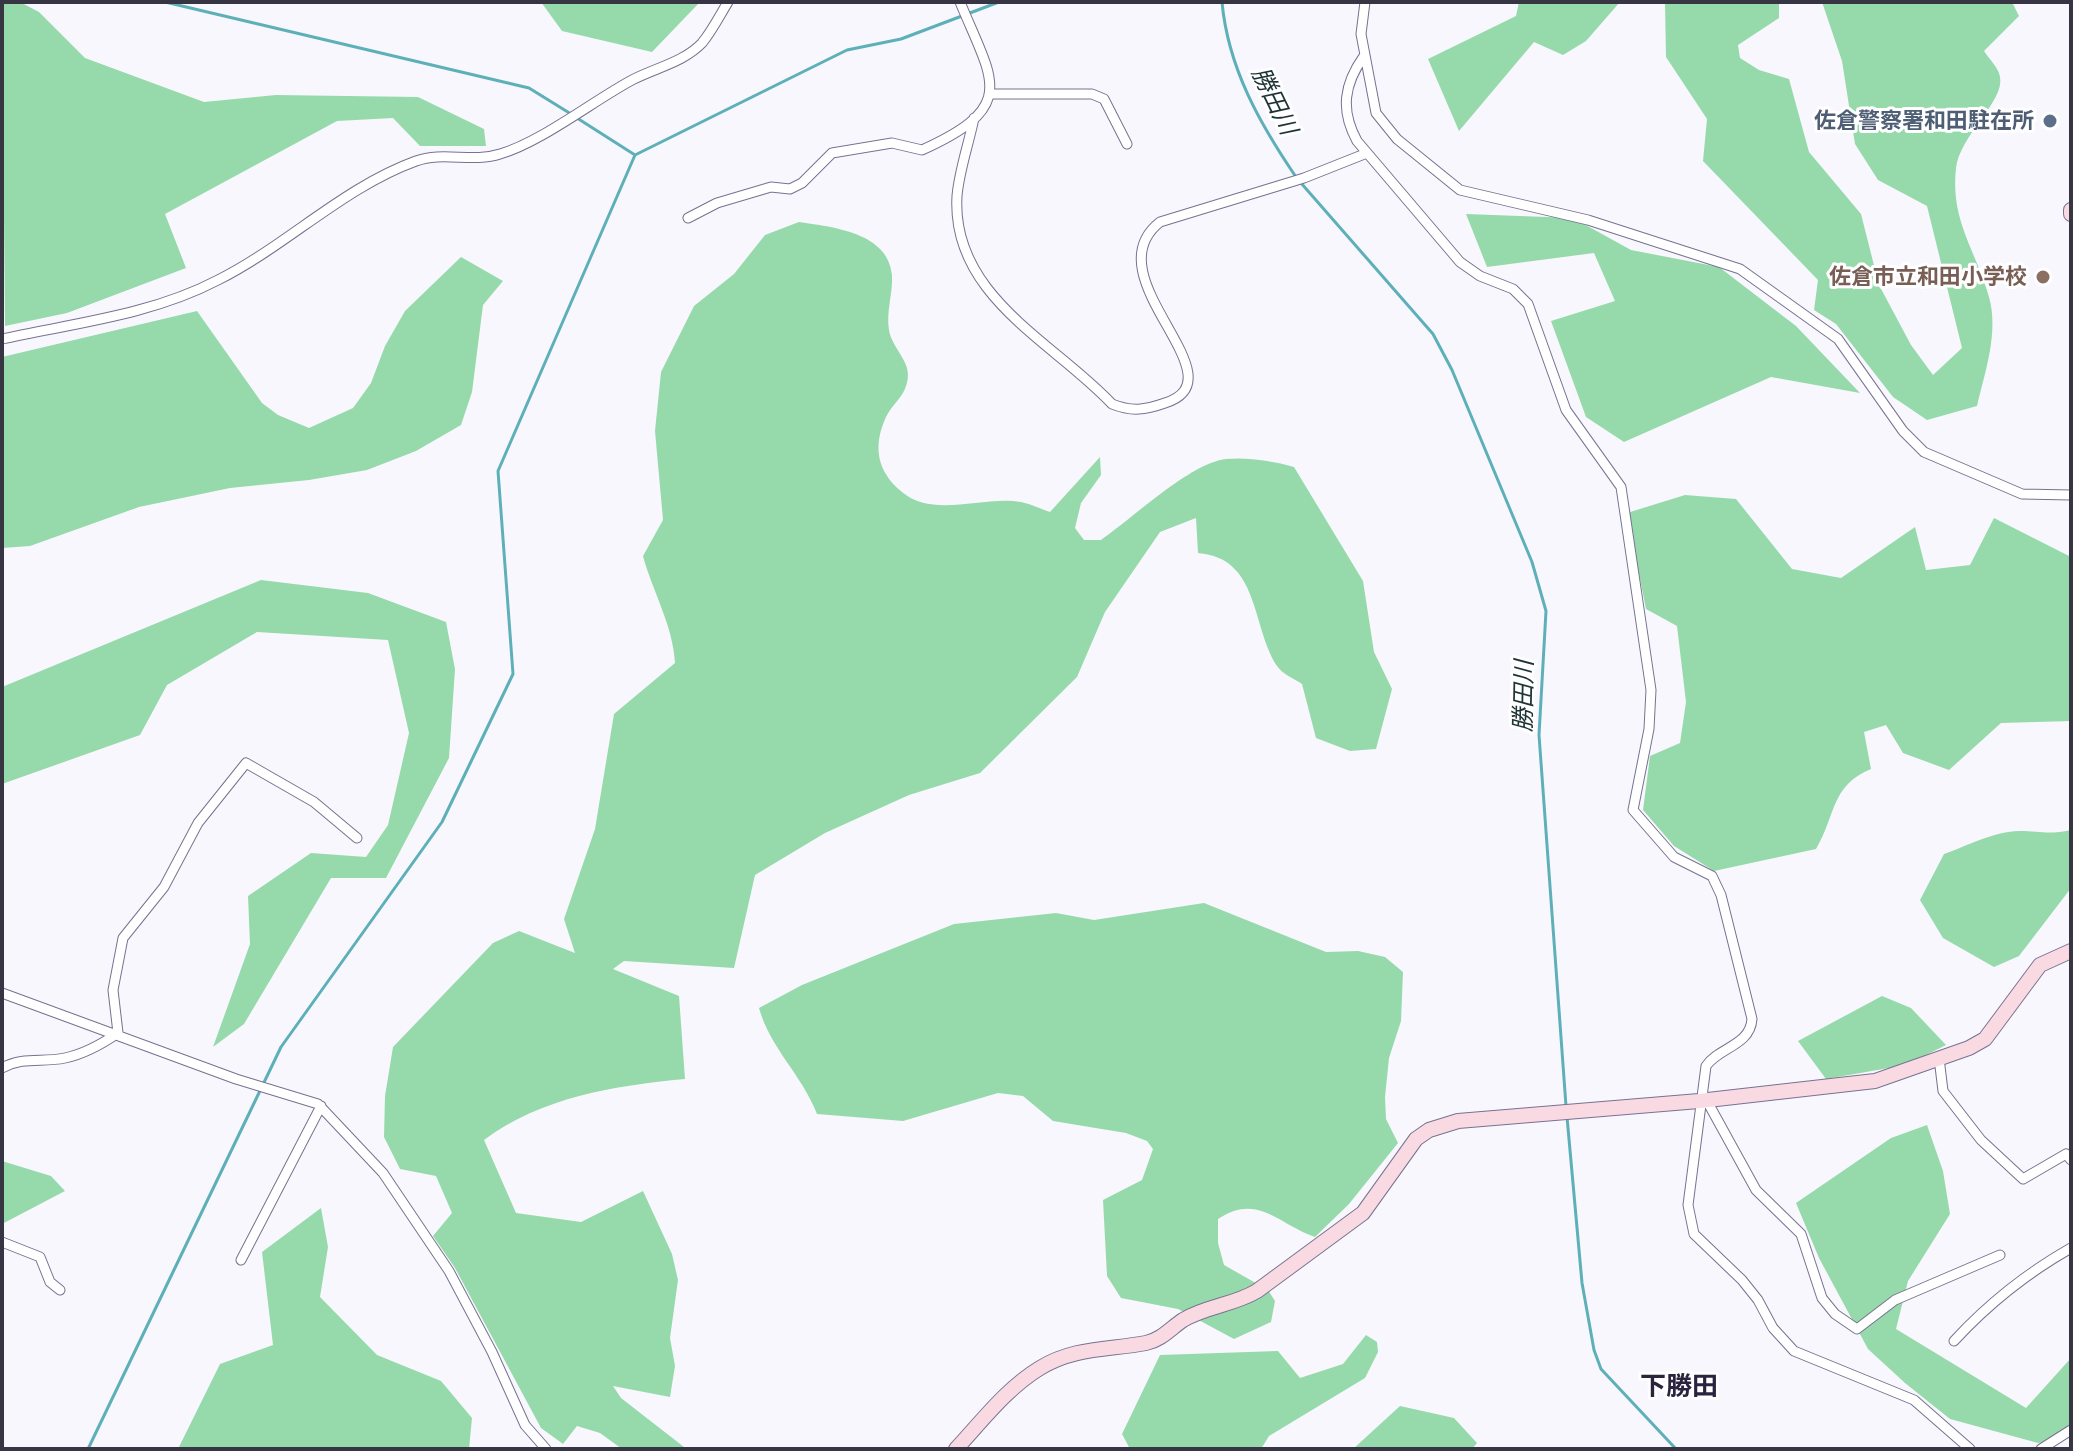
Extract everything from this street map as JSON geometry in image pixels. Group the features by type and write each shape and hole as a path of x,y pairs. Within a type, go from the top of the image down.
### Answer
{"street":[{"path":"2,339 140,310 177,299 253,261 356,193 415,161 433,156 471,160 504,153 635,78 681,59 701,44 728,2"},
{"path":"688,218 717,203 771,187 790,189 802,183 832,153 892,143 922,150 974,118 988,103 990,75 960,2"},
{"path":"1365,2 1361,34 1376,113 1397,139 1460,190 1588,220 1740,269 1838,339 1903,431 1924,452 2022,494 2071,495"},
{"path":"1364,56 1352,73 1345,108 1349,126 1367,153 1460,262 1480,276 1513,289 1528,304 1566,410 1621,487 1651,690 1649,729 1633,810 1674,857 1706,871 1717,884 1752,1019 1752,1028 1742,1041 1711,1058 1706,1066 1688,1205 1694,1234 1742,1280 1758,1300 1773,1328 1794,1351 1914,1400 1970,1449"},
{"path":"991,94 1092,94 1104,99 1127,144"},
{"path":"974,118 957,193 963,239 972,262 1000,305 1112,404 1127,410 1144,410 1171,401 1183,389 1188,377 1186,357 1153,305 1144,278 1143,259 1151,229 1160,222 1304,178 1367,153"},
{"path":"118,1033 113,990 123,938 164,887 198,823 246,763 314,802 357,838"},
{"path":"956,1449 1019,1383 1040,1368 1063,1356 1099,1346 1155,1340 1185,1319 1241,1301 1257,1291 1363,1213 1405,1152 1429,1130 1458,1121 1860,1085 1985,1039 2040,965 2071,951"},
{"path":"2,993 321,1106 383,1173 449,1271 492,1352 525,1425 546,1449"},
{"path":"2,1068 16,1060 64,1058 82,1053 118,1033"},
{"path":"1939,1058 1943,1091 2008,1169 2023,1179 2066,1154 2071,1160"},
{"path":"1703,1101 1756,1190 1801,1234 1822,1298 1835,1314 1857,1329 1895,1300 2000,1255"},
{"path":"241,1260 321,1106"},
{"path":"2,1242 40,1257 50,1282 60,1290"},
{"path":"1954,1341 1990,1304 2035,1269 2071,1248"},
{"path":"2041,1449 2071,1430"}],"green space":[{"path":"20,2 39,12 85,58 204,102 276,95 418,97 484,129 486,146 420,146 393,118 337,121 165,214 186,268 67,313 5,326 2,3"},
{"path":"541,2 700,2 652,52 562,31"},
{"path":"1519,2 1620,2 1586,41 1563,55 1534,42 1459,131 1428,59 1516,16"},
{"path":"1665,2 1779,2 1779,18 1738,45 1740,58 1759,70 1789,79 1809,152 1861,214 1879,285 1911,345 1933,375 1962,348 1927,206 1878,180 1855,144 1842,61 1822,2 2012,2 2019,16 1984,51 1998,70 2000,86 1965,143 1956,168 1955,187 1960,220 1984,280 1992,310 1990,352 1977,406 1927,420 1893,397 1836,324 1814,310 1818,280 1703,161 1707,119 1666,57"},
{"path":"1466,214 1573,218 1631,250 1719,267 1796,326 1860,393 1771,377 1624,442 1586,417 1551,321 1615,301 1594,253 1487,267"},
{"path":"799,222 856,234 880,249 888,261 892,275 889,330 908,370 908,378 902,394 886,417 878,447 882,466 902,492 929,504 1007,501 1025,503 1050,512 1100,457 1101,475 1081,503 1075,528 1084,540 1101,540 1179,481 1212,463 1243,459 1294,467 1363,581 1374,652 1392,689 1376,749 1350,751 1316,738 1302,684 1277,666 1243,580 1233,567 1218,558 1198,553 1196,518 1160,532 1105,612 1077,677 980,773 909,795 825,833 755,875 734,968 624,961 613,969 679,996 685,1079 631,1085 579,1096 530,1113 484,1140 516,1213 581,1222 643,1191 672,1254 678,1280 670,1338 675,1366 670,1397 613,1386 621,1398 684,1447 622,1449 600,1433 577,1426 563,1444 541,1428 455,1268 433,1236 452,1213 436,1176 400,1169 384,1137 385,1096 393,1047 493,943 519,931 575,953 564,919 595,829 614,714 675,663 667,622 643,556 663,520 655,431 661,372 694,306 734,274 765,235"},
{"path":"461,257 503,281 483,305 472,392 461,425 416,451 367,470 230,488 139,507 30,546 2,548 2,357 197,311 262,403 278,415 309,428 353,408 371,383 385,346 405,311"},
{"path":"1685,495 1736,499 1792,569 1841,578 1915,527 1926,570 1970,565 1994,518 2071,557 2071,721 2001,723 1949,770 1903,753 1886,725 1864,732 1871,769 1848,784 1841,793 1816,849 1714,871 1674,846 1643,810 1650,756 1680,743 1686,702 1677,626 1646,609 1627,513"},
{"path":"261,580 368,593 446,622 455,669 449,758 386,878 331,878 244,1024 213,1047 250,944 248,896 311,853 366,857 388,825 409,733 388,640 257,632 167,685 140,735 2,784 2,687"},
{"path":"2071,830 2071,888 2019,956 1994,967 1943,938 1920,900 1944,854 2010,832"},
{"path":"1204,903 1326,952 1358,951 1385,957 1403,972 1401,1021 1389,1058 1385,1097 1386,1119 1398,1143 1349,1204 1315,1237 1256,1210 1232,1212 1218,1219 1218,1243 1224,1265 1268,1290 1275,1301 1271,1322 1234,1339 1178,1309 1121,1298 1107,1276 1103,1200 1142,1180 1153,1149 1147,1141 1126,1133 1053,1121 1023,1096 998,1093 903,1121 817,1114 771,1036 759,1008 802,985 954,924 1056,913 1094,920"},
{"path":"1882,996 1911,1008 1946,1045 1906,1065 1826,1079 1798,1041"},
{"path":"1927,1125 1943,1171 1950,1214 1908,1281 1896,1329 2026,1408 2071,1358 2071,1433 2060,1440 2038,1443 1950,1419 1868,1349 1819,1258 1796,1203 1891,1138"},
{"path":"2,1161 51,1176 65,1191 2,1224"},
{"path":"321,1208 328,1247 320,1297 377,1355 441,1381 472,1418 469,1449 178,1449 220,1364 273,1345 262,1252"},
{"path":"1366,1335 1377,1342 1378,1352 1365,1378 1269,1436 1261,1449 1130,1449 1122,1434 1160,1355 1278,1351 1300,1378 1343,1364"},
{"path":"1400,1406 1454,1418 1477,1443 1472,1449 1353,1449"}],"waterway":[{"path":"165,2 529,88 571,114"},
{"path":"88,1449 281,1047 442,822 513,674 498,471 635,155 847,50 901,39 999,2"},
{"name":"勝田川","path":"1222,2 1231,50 1248,94 1270,137 1296,177"},
{"path":"577,118 635,155"},
{"name":"勝田川","path":"1301,183 1433,334 1452,370 1532,562 1546,611 1539,735 1566,1106"},
{"name":"勝田川","path":"1567,1117 1582,1283 1594,1350 1601,1369 1676,1449"}],"place":[{"name":"佐倉警察署和田駐在所","path":"2050,121"},
{"name":"佐倉市立和田小学校","path":"2043,277"}],"district":[{"name":"下勝田","path":"1679,1387"}]}
